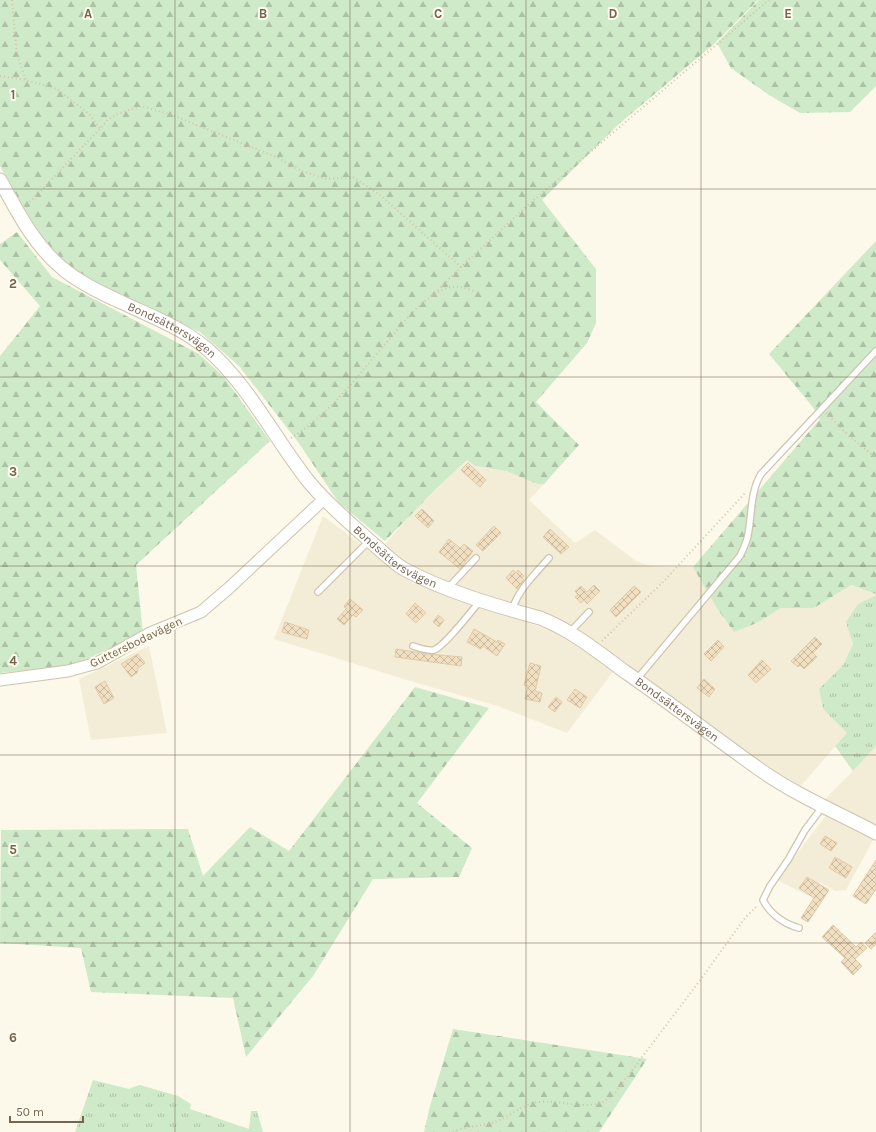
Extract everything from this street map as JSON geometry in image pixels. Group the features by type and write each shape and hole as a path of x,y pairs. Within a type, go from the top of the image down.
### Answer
{"street":[{"name":"Bondsättersvägen","path":"0,180 34,237 47,254 62,268 106,294 187,334 208,350 227,369 309,482 324,499 402,568 429,582 554,624 570,632 761,770 823,806 876,833"},
{"name":"Guttersbodavägen","path":"0,680 68,671 97,663 150,633 201,612 229,588 324,499"}],"lane":[{"path":"637,679 740,556 748,536 750,516 758,479 761,474 876,351"},
{"path":"318,592 369,540"},
{"path":"448,589 476,558"},
{"path":"511,610 515,600 525,586 549,558"},
{"path":"413,646 434,650 443,644 481,600"},
{"path":"570,632 590,612"},
{"path":"800,928 789,926 777,917 767,908 763,900 770,886 788,860 805,830 823,806"}],"path":[{"path":"12,0 17,55 26,80"},
{"path":"282,444 302,432 321,416 348,388 410,315 528,205 769,0"},
{"path":"0,76 26,80 57,89 89,114 100,128"},
{"path":"17,209 33,199 109,119 120,113 142,106 172,115 262,151 302,171 327,179 353,177 380,195 461,267"},
{"path":"432,296 446,288 460,286 476,292"},
{"path":"822,409 847,434 876,458"},
{"path":"595,649 663,582 758,479"},
{"path":"453,1132 459,1129 494,1122 533,1103 552,1101 583,1105 594,1104 604,1101 615,1093 745,918 763,900"}],"shaded area":[{"path":"467,460 475,466 506,471 537,484 544,484 529,500 575,543 595,530 636,561 650,566 693,567 716,607 734,632 757,623 781,608 814,608 851,585 876,594 858,604 847,622 853,644 843,665 819,689 823,709 847,733 799,788 777,777 603,647 584,635 500,600 420,573 384,546 408,517"},
{"path":"323,516 413,583 552,631 590,654 613,672 567,733 498,706 274,639"},
{"path":"149,646 167,733 91,740 79,679"},
{"path":"876,746 876,831 822,802"},
{"path":"827,814 873,840 846,890 835,891 820,882 809,896 777,880"}],"green space":[{"path":"0,0 758,0 714,44 620,123 542,200 596,269 596,323 587,343 536,402 579,445 544,484 537,484 506,471 475,466 467,460 385,541 339,503 298,442 239,366 200,332 112,293 65,266 38,234 0,166"},
{"path":"759,0 876,0 876,86 850,112 800,113 769,95 731,68 717,43"},
{"path":"17,232 52,277 199,354 224,377 270,441 136,565 143,633 74,665 0,673 0,356 40,306 0,260 0,244"},
{"path":"876,241 876,594 851,585 814,608 781,608 757,623 734,632 716,607 693,567 820,419 812,406 769,354"},
{"path":"876,595 876,746 853,771 835,746 847,733 823,709 819,689 843,665 853,644 846,622 858,604"},
{"path":"415,687 489,708 417,803 472,848 459,877 373,879 313,976 246,1057 233,998 91,992 81,948 0,943 1,830 188,829 203,876 250,827 289,851"},
{"path":"453,1029 647,1059 599,1132 424,1132 430,1106"},
{"path":"93,1080 129,1089 140,1085 178,1096 191,1104 190,1109 249,1129 251,1111 257,1111 263,1132 75,1132"}],"building":[{"path":"468,463 486,480 480,487 461,470"},
{"path":"422,509 434,521 428,528 415,516"},
{"path":"494,526 501,533 483,551 476,545"},
{"path":"550,529 569,547 561,554 543,537"},
{"path":"449,539 460,548 464,544 473,551 460,569 439,552"},
{"path":"513,570 516,573 518,570 524,576 522,578 524,580 517,589 506,578"},
{"path":"594,585 600,591 587,604 584,600 581,603 575,597 578,595 575,591 581,586 587,592"},
{"path":"634,586 641,592 616,617 610,610"},
{"path":"350,599 363,610 356,617 353,615 344,625 337,619 346,609 344,606"},
{"path":"415,603 426,613 416,623 406,614"},
{"path":"438,615 444,620 439,627 433,622"},
{"path":"285,622 309,630 307,639 282,632"},
{"path":"474,629 497,642 498,640 505,644 497,656 483,646 481,649 467,642"},
{"path":"815,637 822,644 813,653 817,657 804,669 800,665 798,667 791,661"},
{"path":"718,640 724,647 711,661 704,654"},
{"path":"396,649 462,657 461,666 395,657"},
{"path":"138,654 145,663 137,669 138,672 131,677 121,664"},
{"path":"762,660 771,669 756,683 748,675"},
{"path":"530,663 541,666 535,691 542,693 540,702 525,699 528,686 524,685"},
{"path":"704,679 715,689 709,697 697,688"},
{"path":"105,681 114,698 104,704 95,687"},
{"path":"575,689 587,697 580,708 567,700"},
{"path":"556,697 562,702 555,712 548,707"},
{"path":"825,836 837,843 831,851 820,844"},
{"path":"835,857 852,867 846,878 829,868"},
{"path":"876,860 876,889 866,904 853,896"},
{"path":"807,877 829,890 808,922 801,918 814,898 799,888"},
{"path":"833,925 856,947 861,942 867,948 855,959 862,966 853,975 841,962 845,958 822,937"},
{"path":"876,932 876,944 871,949 865,943"}]}
